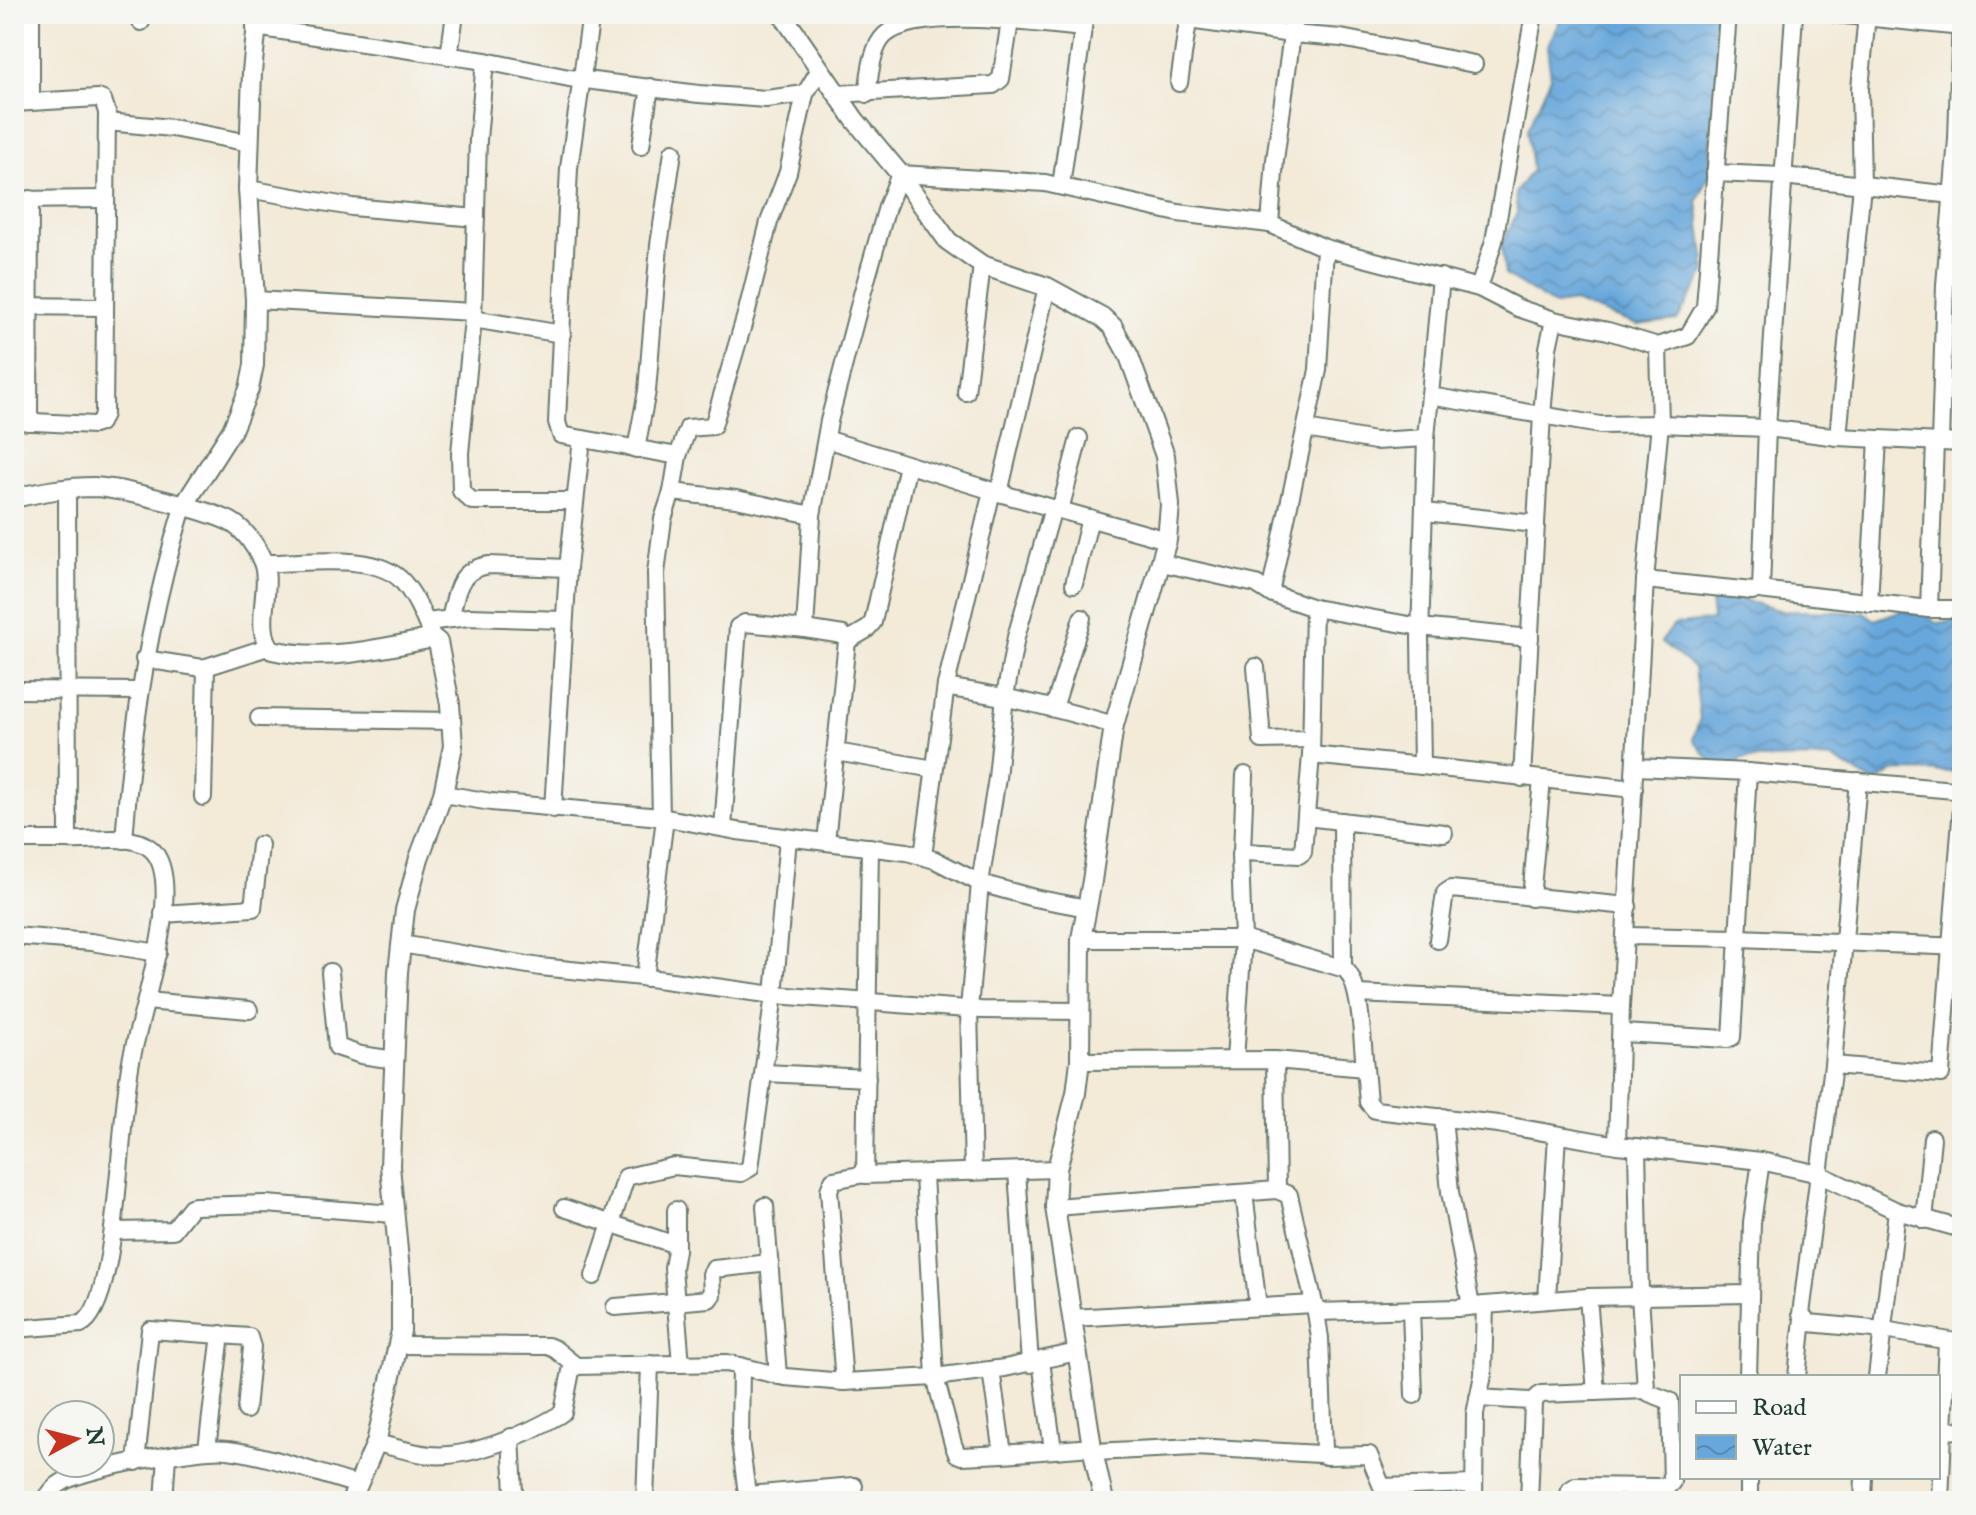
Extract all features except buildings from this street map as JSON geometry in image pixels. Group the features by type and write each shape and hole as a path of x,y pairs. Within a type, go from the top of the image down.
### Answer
{"street":[{"path":"31,14 31,102"},
{"path":"449,56 455,14"},
{"path":"591,14 569,168 557,428 561,435 678,456"},
{"path":"782,14 837,94 948,241 982,265 1047,287 1102,317 1121,338 1165,456 1170,505 1167,540 1114,725 1081,939 1080,1061 1076,1093 1057,1169 1055,1207 1104,1501"},
{"path":"1270,224 1275,160 1295,14"},
{"path":"1479,288 1494,241 1534,14"},
{"path":"900,174 1045,183 1178,213 1270,224 1325,248 1479,288 1518,308 1554,320 1608,331 1658,346 1688,336 1705,307 1728,14"},
{"path":"1759,590 1794,14"},
{"path":"1835,14 1961,23 1957,196 1945,285 1929,609"},
{"path":"1838,437 1862,185 1860,89 1866,16"},
{"path":"1179,83 1188,17 1292,34 1341,38 1474,64"},
{"path":"867,94 874,54 885,35 904,27 930,21 968,19 1084,21 1061,186"},
{"path":"124,840 139,691 169,551 183,507 240,414 254,365 255,300 248,189 256,20 581,80 766,99 805,94"},
{"path":"837,94 993,85 1001,79 1010,21"},
{"path":"485,61 478,139 473,316 460,453 461,491 465,498 472,501 575,501"},
{"path":"645,978 663,817 656,573 663,519 688,428 709,428 716,422 769,222 788,172 805,94 820,69"},
{"path":"641,146 650,87"},
{"path":"14,103 98,98 106,105 107,122 104,414 100,423 81,425 22,422 22,200 105,199"},
{"path":"107,122 172,128 250,143"},
{"path":"636,449 647,391 659,245 673,152"},
{"path":"1715,173 1783,176 1957,196"},
{"path":"805,629 812,515 826,439 863,291 887,207 900,174"},
{"path":"248,189 352,207 476,218"},
{"path":"1270,593 1318,370 1325,248"},
{"path":"966,392 982,265"},
{"path":"1422,766 1420,627 1426,438 1441,277"},
{"path":"923,856 946,685 1047,287"},
{"path":"255,300 473,316 562,334"},
{"path":"21,306 104,307"},
{"path":"1522,778 1542,415 1548,348 1554,320"},
{"path":"1617,1145 1621,1006 1645,580 1660,424 1658,346"},
{"path":"1430,396 1600,425 1767,428 1838,437 1962,443"},
{"path":"1306,429 1375,441 1426,438"},
{"path":"973,1172 969,1009 980,883 997,778 1005,696 1016,637 1079,438"},
{"path":"553,809 568,568 582,439"},
{"path":"826,439 995,492 1167,540"},
{"path":"1869,603 1878,439"},
{"path":"847,641 873,622 908,465"},
{"path":"67,488 68,840"},
{"path":"14,498 67,488 109,488 232,523 247,535 264,563 264,635 268,647 295,656 390,647 450,619 564,620"},
{"path":"672,492 736,499 812,515"},
{"path":"1425,512 1536,524"},
{"path":"1074,584 1090,518"},
{"path":"45,1501 61,1482 77,1475 207,1449 251,1454 355,1493 376,1443 399,1345 401,1282 390,1166 401,944 405,910 419,858 443,794 453,746 452,721 438,642 403,581 391,571 374,565 264,563"},
{"path":"1162,563 1256,584 1270,593 1314,608 1420,627 1530,638"},
{"path":"450,619 460,582 477,567 568,568"},
{"path":"1645,580 1929,609 1962,609"},
{"path":"1242,853 1303,852 1311,747 1314,608"},
{"path":"1054,708 1082,618"},
{"path":"723,828 738,627 745,623 805,629 843,635 847,641 826,842"},
{"path":"144,659 206,667 268,647"},
{"path":"203,797 206,667"},
{"path":"1256,667 1262,740 1422,766 1634,789"},
{"path":"946,685 1005,696 1114,725"},
{"path":"14,690 139,691"},
{"path":"259,718 452,721"},
{"path":"836,752 934,769"},
{"path":"1636,767 1858,781 1954,790 1962,795"},
{"path":"1622,1033 1732,1037 1748,772"},
{"path":"1235,1060 1243,939 1239,857 1242,853 1245,775"},
{"path":"1531,898 1542,780"},
{"path":"1797,1375 1833,1065 1858,781"},
{"path":"443,794 553,809 663,817 923,856 980,883 1087,908"},
{"path":"1833,1065 1941,1074 1956,947 1962,806"},
{"path":"1306,817 1444,833"},
{"path":"1342,821 1343,968"},
{"path":"594,1276 624,1180 629,1175 674,1166 741,1173 748,1171 765,1073 788,838"},
{"path":"14,840 124,840 146,845 158,856 165,896 158,953 130,1066 109,1261 95,1310 88,1321 67,1327 14,1329"},
{"path":"163,914 253,908 260,845"},
{"path":"865,1174 870,847"},
{"path":"1438,940 1444,897 1454,889 1628,906"},
{"path":"14,936 91,942 158,953"},
{"path":"1626,936 1956,947"},
{"path":"1081,939 1243,939 1349,971 1357,994 1368,1102 1372,1108 1498,1124 1617,1145 1761,1161 1819,1174 1897,1211 1962,1229"},
{"path":"401,944 540,967 774,995 969,1009 1079,1011"},
{"path":"330,972 337,1047 361,1055 395,1060"},
{"path":"1357,994 1621,1006"},
{"path":"146,1001 249,1010"},
{"path":"1080,1061 1275,1060 1365,1068"},
{"path":"1275,1060 1277,1190"},
{"path":"765,1073 867,1078"},
{"path":"924,1175 935,1377 957,1454 1195,1447 1326,1456 1369,1455 1376,1493 1474,1492 1475,1414 1483,1375 1478,1306 1450,1192 1443,1117"},
{"path":"1547,1299 1557,1135"},
{"path":"1924,1220 1932,1138"},
{"path":"1637,1147 1640,1295 1646,1390"},
{"path":"1748,1375 1752,1222 1761,1161"},
{"path":"844,1382 829,1190 833,1180 865,1174 924,1175 1057,1169"},
{"path":"1017,1171 1036,1363 1053,1450"},
{"path":"1055,1207 1277,1190 1289,1195 1315,1308 1321,1354 1324,1450 1320,1454"},
{"path":"1244,1193 1258,1307"},
{"path":"113,1231 173,1230 195,1206 266,1204 393,1214"},
{"path":"765,1206 778,1376"},
{"path":"564,1208 676,1245"},
{"path":"676,1210 673,1265 681,1364"},
{"path":"1877,1375 1897,1211"},
{"path":"615,1307 711,1297 711,1274 714,1269 770,1263"},
{"path":"1072,1318 1258,1307 1411,1310 1588,1297 1749,1294"},
{"path":"1588,1297 1596,1392"},
{"path":"1411,1310 1414,1395"},
{"path":"1803,1318 1809,1323 1884,1330 1955,1342 1940,1446"},
{"path":"136,1462 150,1331 154,1329 251,1338 246,1410"},
{"path":"207,1449 221,1334"},
{"path":"399,1345 548,1346 576,1366 727,1363 778,1376 844,1382 935,1377 991,1370 1077,1352"},
{"path":"645,1501 650,1364"},
{"path":"376,1443 442,1455 511,1437 563,1412 571,1371 576,1366"},
{"path":"741,1366 740,1441 748,1498 854,1486"},
{"path":"991,1370 1003,1454"},
{"path":"1478,1398 1532,1402 1541,1394 1646,1390 1676,1399 1672,1482 1668,1486 1657,1494 1576,1486 1570,1490 1567,1501"},
{"path":"1529,1501 1532,1402"},
{"path":"1941,1431 1962,1430"},
{"path":"496,1501 509,1500 514,1493 511,1437"},
{"path":"164,1501 167,1456"},
{"path":"1749,1479 1749,1501"},
{"path":"1863,1501 1864,1479"},
{"path":"1939,1479 1940,1501"}],"water":[{"path":"1563,14 1715,14 1724,86 1710,138 1713,168 1697,201 1706,271 1677,320 1637,325 1574,302 1554,305 1505,275 1501,245 1517,213 1515,193 1532,170 1527,130 1551,77 1547,47"},
{"path":"1731,597 1783,611 1864,612 1875,620 1914,606 1936,623 1956,621 1962,626 1962,772 1893,771 1875,783 1831,758 1741,759 1732,770 1711,762 1693,739 1700,718 1694,668 1661,642 1674,625 1713,620 1711,600"}]}
